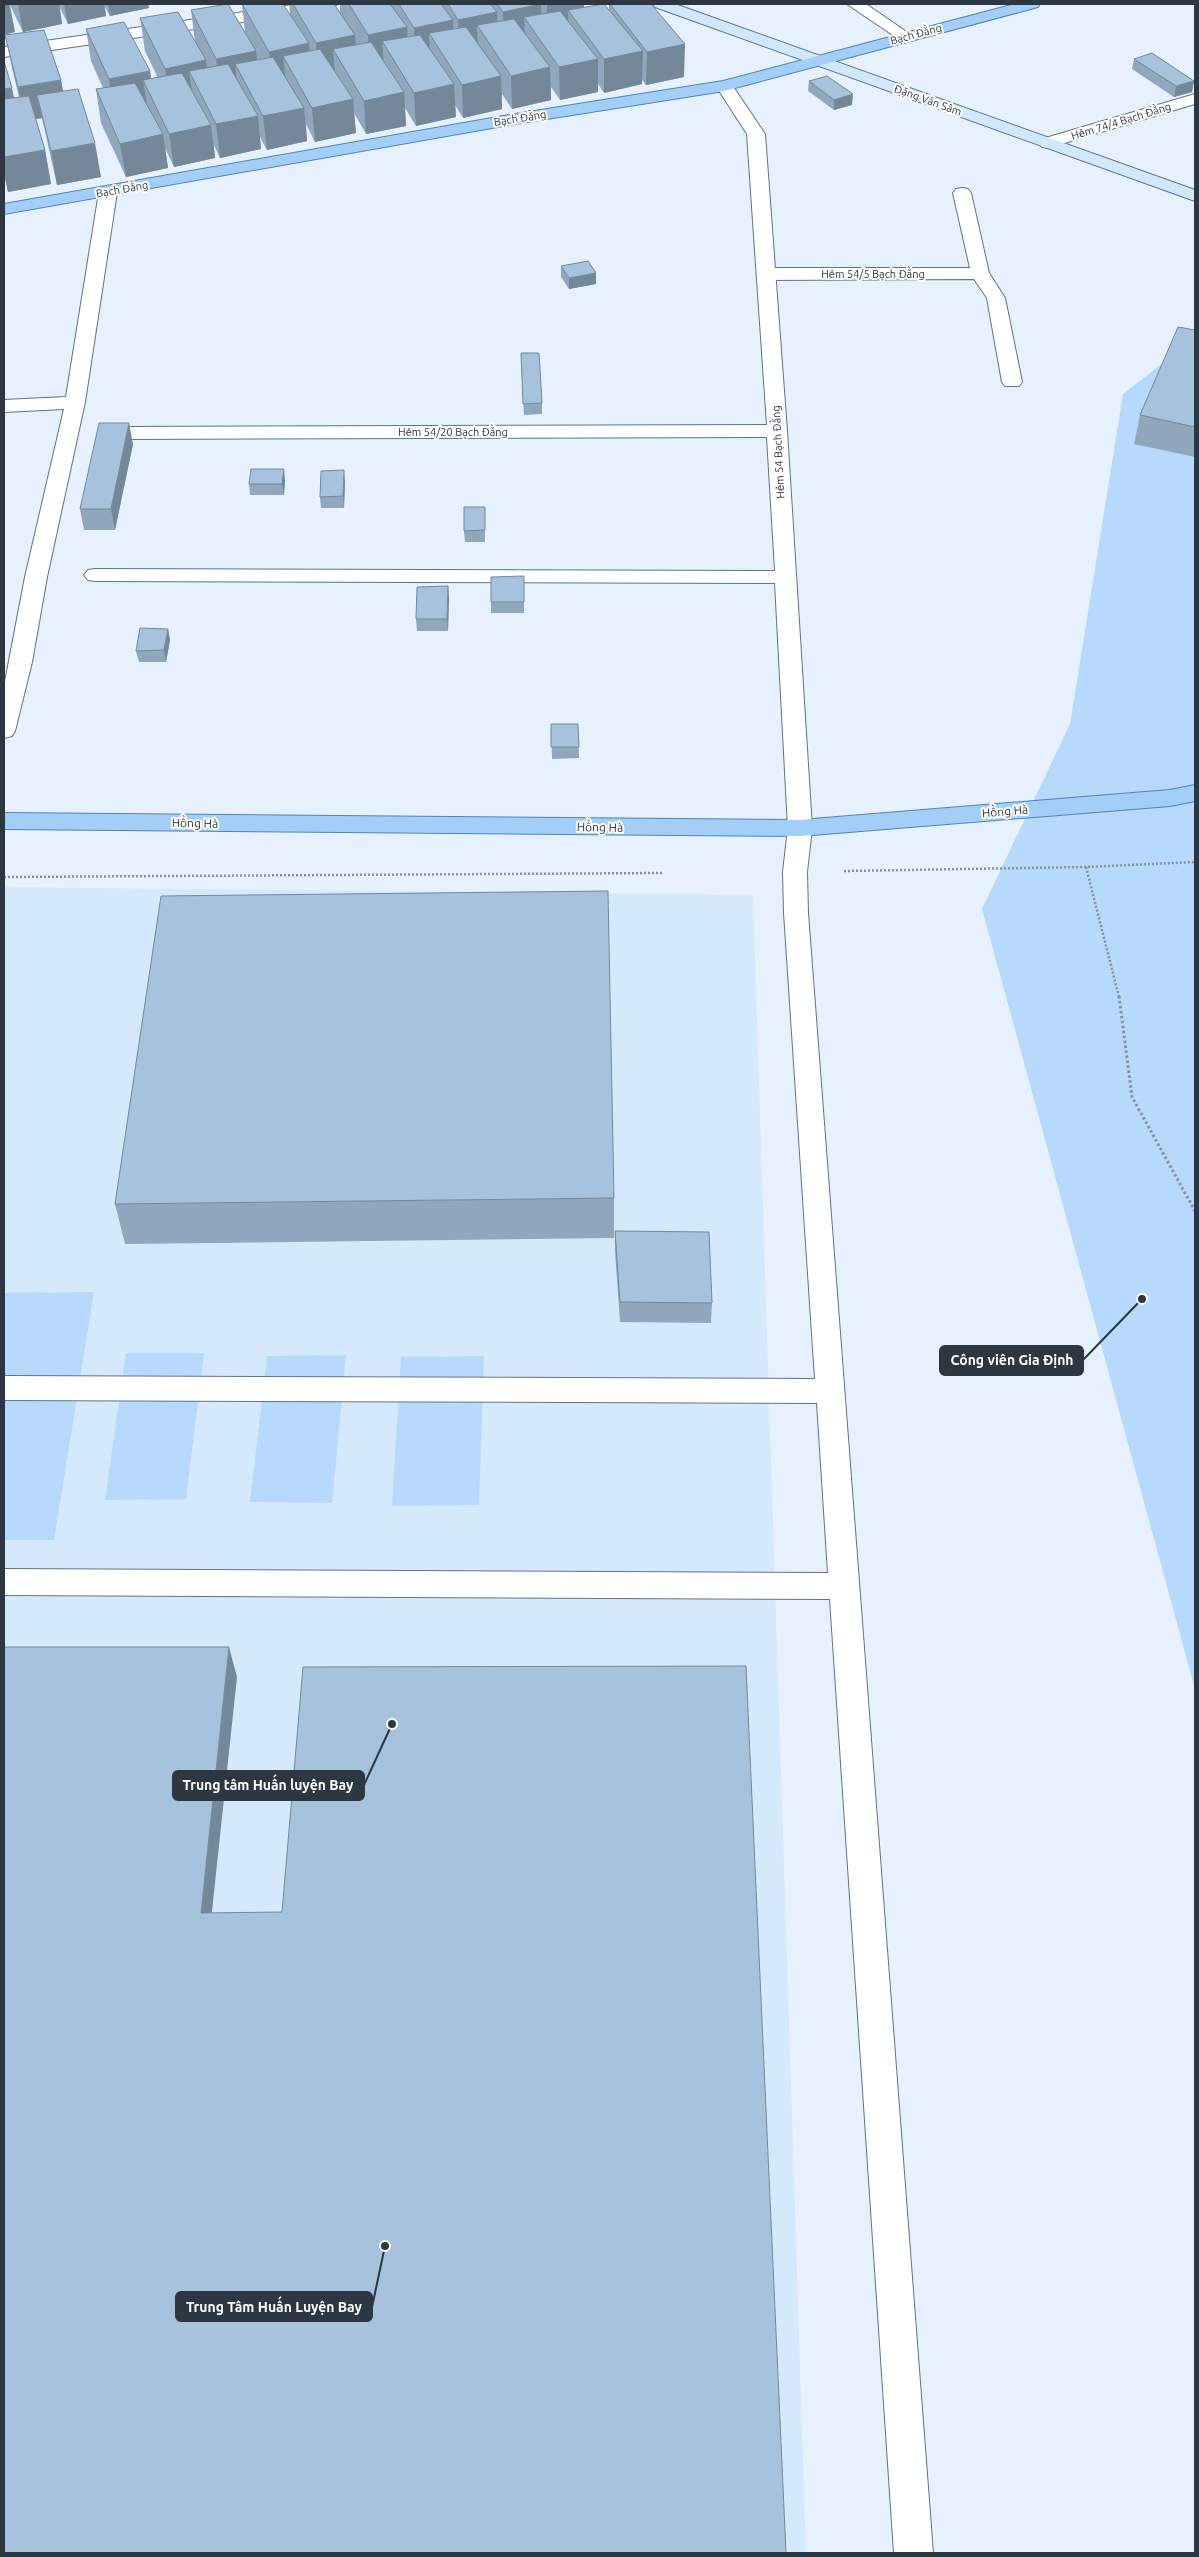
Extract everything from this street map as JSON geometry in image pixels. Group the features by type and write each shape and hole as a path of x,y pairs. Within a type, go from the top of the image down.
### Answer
{"main road":[{"name":"Bạch Đằng","path":"4,209 509,120 724,86 1032,4"},
{"name":"Hồng Hà","path":"4,821 800,828 1170,798 1195,793"}],"street":[{"path":"4,52 330,4"},
{"name":"Đặng Văn Sâm","path":"661,4 1195,196"},
{"path":"855,4 906,37"},
{"name":"Hẻm 54 Bạch Đằng","path":"724,86 756,134 777,432 800,828 795,872 829,1391 914,2553"},
{"name":"Hẻm 74/4 Bạch Đằng","path":"1048,144 1195,99"},
{"path":"4,731 12,662 36,577 75,402 108,192"},
{"path":"962,193 980,273 996,298 1012,382"},
{"name":"Hẻm 54/5 Bạch Đằng","path":"766,274 980,273"},
{"path":"4,406 75,402"},
{"name":"Hẻm 54/20 Bạch Đằng","path":"129,433 777,432"},
{"path":"95,575 784,578"},
{"path":"4,1388 829,1391"},
{"path":"4,1582 843,1586"}],"path":[{"path":"795,872 1086,867 1195,862"},
{"path":"1086,867 1120,1000 1132,1097 1195,1212"},
{"path":"4,877 667,873"}],"shaded area":[{"path":"1195,338 1195,1689 982,909 1070,724 1123,394"},
{"path":"4,887 753,895 806,2553 4,2553"},
{"path":"94,1292 54,1540 4,1540 4,1293"},
{"path":"126,1353 204,1353 186,1499 105,1500"},
{"path":"346,1355 332,1503 250,1502 267,1356"},
{"path":"484,1356 479,1505 392,1506 401,1357"}],"building":[{"path":"228,4 256,51 216,59 191,10"},
{"path":"242,4 283,4 309,43 269,52"},
{"path":"293,4 334,4 355,35 316,43"},
{"path":"349,4 390,4 407,27 368,35"},
{"path":"399,4 441,4 453,20 414,28"},
{"path":"448,4 490,4 497,12 458,20"},
{"path":"497,4 541,4 503,12"},
{"path":"604,4 643,51 604,59 568,10"},
{"path":"610,4 651,4 685,44 647,52"},
{"path":"560,11 598,59 559,67 524,17"},
{"path":"178,12 206,60 165,69 140,18"},
{"path":"514,19 550,67 511,76 477,25"},
{"path":"124,22 150,71 109,79 86,29"},
{"path":"466,27 501,76 462,85 429,33"},
{"path":"44,30 61,80 18,87 5,35"},
{"path":"420,35 454,84 414,93 382,41"},
{"path":"371,42 404,92 364,101 333,49"},
{"path":"320,49 353,99 312,108 283,56"},
{"path":"1152,53 1194,81 1176,86 1134,59"},
{"path":"273,57 304,108 263,116 235,64"},
{"path":"4,61 12,88 4,89"},
{"path":"228,64 258,116 216,124 189,71"},
{"path":"182,73 211,125 169,134 143,80"},
{"path":"827,76 853,94 834,100 809,81"},
{"path":"135,83 163,134 120,144 96,89"},
{"path":"78,89 95,143 51,151 37,95"},
{"path":"29,96 45,150 4,157 4,99"},
{"path":"588,261 596,273 569,278 561,266"},
{"path":"1178,327 1195,330 1195,427 1140,415"},
{"path":"521,353 539,353 542,403 523,404"},
{"path":"99,423 129,423 111,509 80,509"},
{"path":"251,469 284,469 282,484 249,484"},
{"path":"344,470 343,496 320,497 321,471"},
{"path":"464,507 485,507 485,530 464,531"},
{"path":"524,576 524,602 491,602 491,577"},
{"path":"448,586 447,619 416,619 417,587"},
{"path":"140,628 168,629 164,650 136,651"},
{"path":"551,724 578,724 579,747 551,747"},
{"path":"608,891 614,1198 115,1204 161,896"},
{"path":"615,1231 709,1232 712,1303 620,1302"},
{"path":"4,1647 229,1647 201,1913 282,1912 303,1667 746,1666 786,2553 4,2553"}],"place":[{"name":"Công viên Gia Định","path":"1142,1299"},
{"name":"Trung tâm Huấn luyện Bay","path":"392,1724"},
{"name":"Trung Tâm Huấn Luyện Bay","path":"385,2246"}]}
